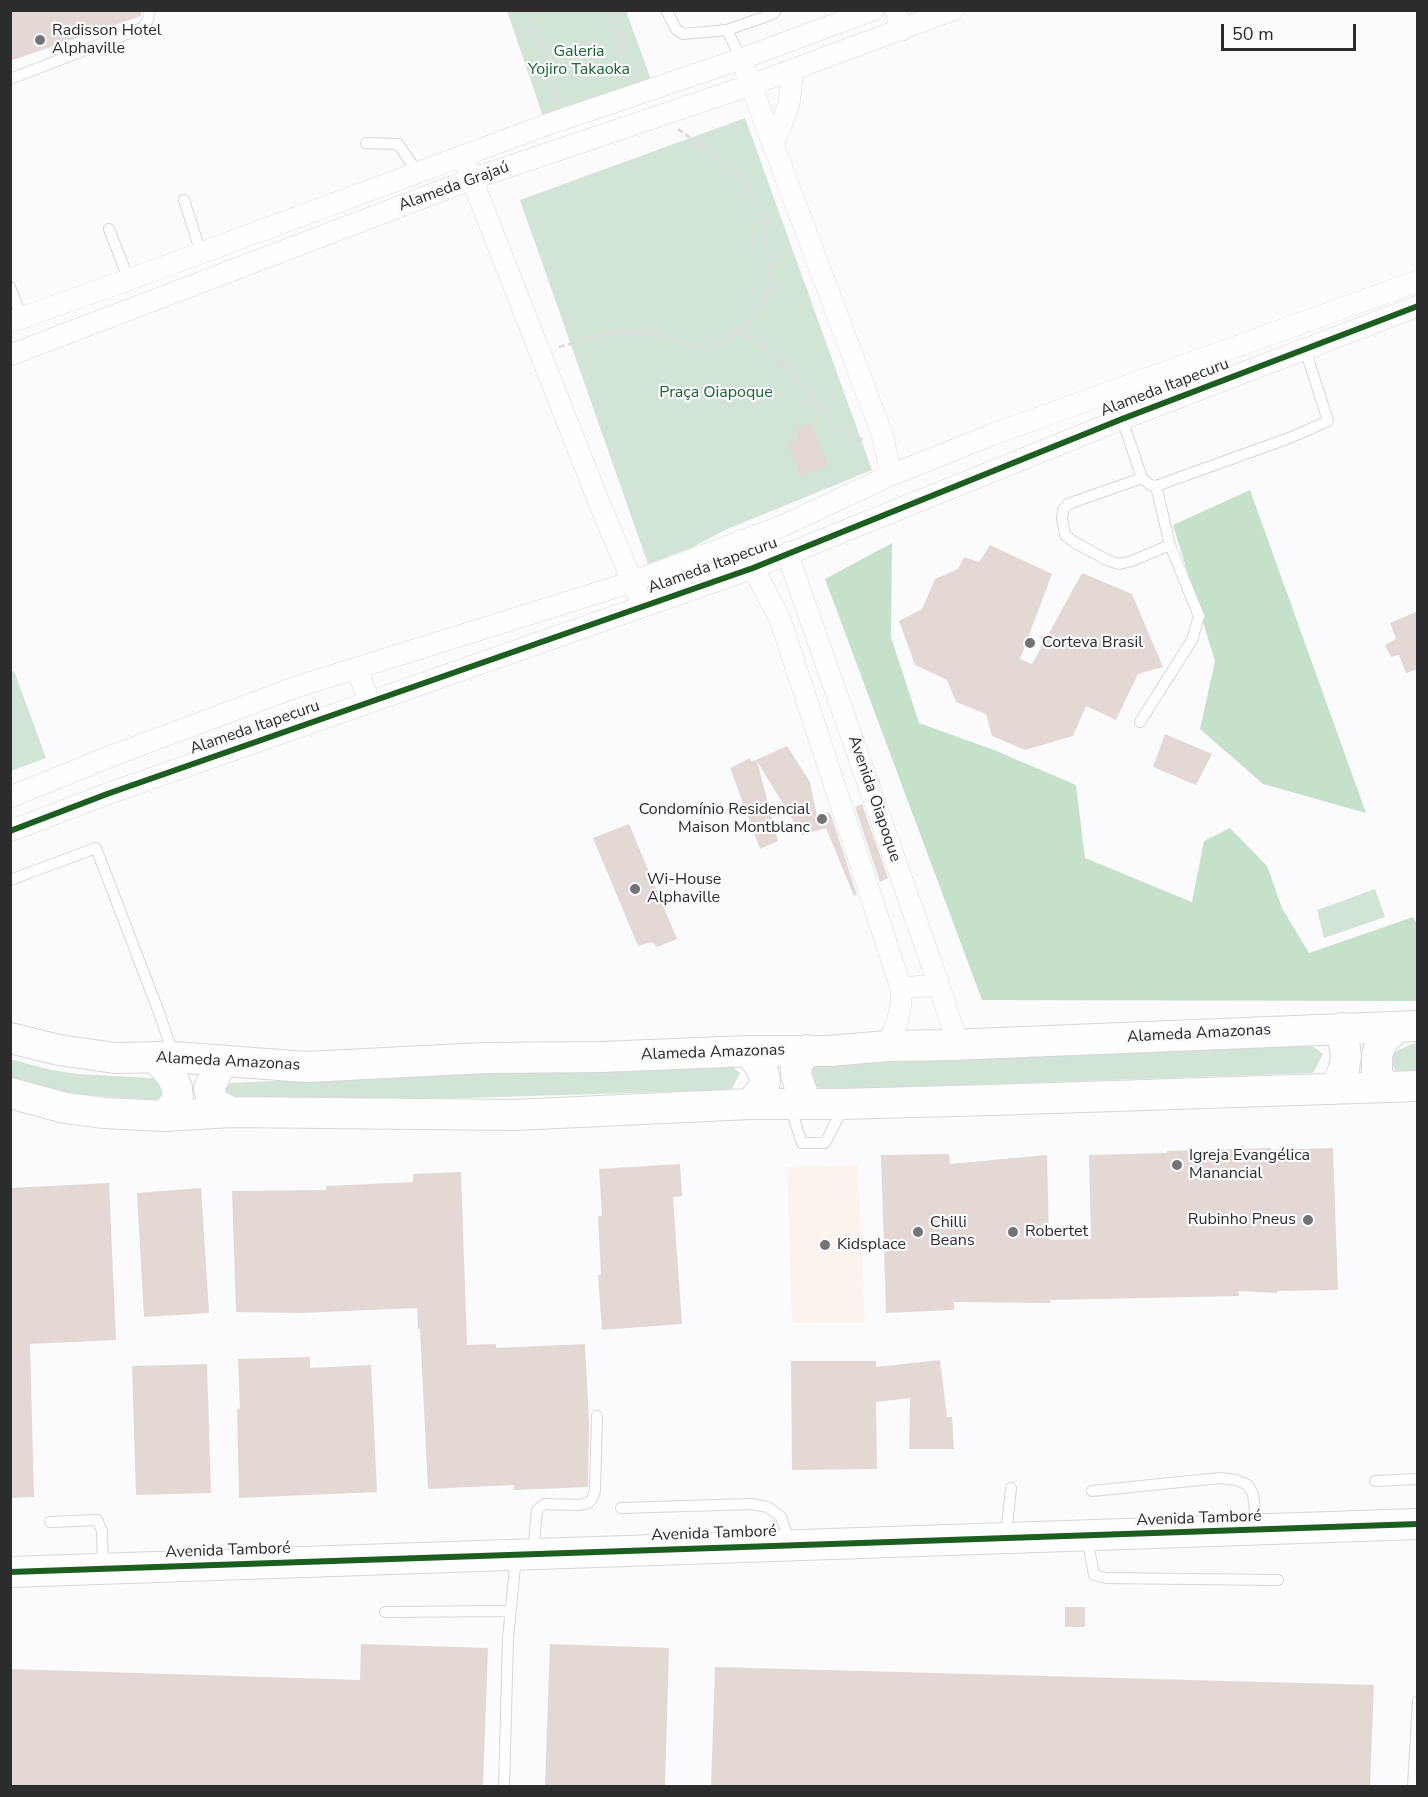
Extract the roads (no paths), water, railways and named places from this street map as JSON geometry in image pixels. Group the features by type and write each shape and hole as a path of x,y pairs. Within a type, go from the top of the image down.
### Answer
{"main road":[{"name":"Alameda Amazonas","path":"10,1038 59,1050 115,1058 164,1057 307,1067 484,1058 829,1051 888,1046 1407,1026"},
{"path":"1382,1087 1377,1072 1377,1055 1382,1041 1407,1026"},
{"path":"1335,1089 1344,1069 1346,1056 1342,1028"},
{"path":"800,1104 796,1067 806,1050"},
{"path":"749,1051 763,1071 765,1081 763,1089 750,1104"},
{"path":"164,1057 177,1088 178,1100 164,1116"},
{"path":"222,1062 208,1088 213,1103 231,1112"},
{"path":"10,1093 65,1107 104,1113 164,1116 231,1112 520,1114 750,1104 838,1104 1418,1086"},
{"name":"Avenida Tamboré","path":"10,1572 1418,1524"}],"street":[{"name":"Alameda Grajaú","path":"16,320 565,119 741,59 873,10"},
{"name":"Alameda Grajaú","path":"10,355 471,179 794,69 898,20 953,10"},
{"path":"741,59 883,437 891,475"},
{"path":"773,146 789,104 794,69"},
{"path":"463,157 643,607"},
{"path":"133,278 142,282 144,287 139,306"},
{"name":"Alameda Itapecuru","path":"10,797 114,755 296,687 632,582 782,526 891,475 971,442 1418,281"},
{"name":"Alameda Itapecuru","path":"10,831 118,790 753,568 1122,419 1418,306"},
{"path":"991,435 1000,469"},
{"path":"971,442 981,464 979,477"},
{"name":"Avenida Oiapoque","path":"741,540 780,619 901,988 901,1004 897,1023 888,1046"},
{"name":"Avenida Oiapoque","path":"787,553 958,1045"},
{"path":"357,668 369,702"},
{"path":"901,988 939,985"}],"lane":[{"path":"10,79 142,28 148,20 149,10"},
{"path":"666,10 669,19 682,34 727,30 773,14 776,10"},
{"path":"727,30 741,59"},
{"path":"366,143 398,144 418,173"},
{"path":"184,200 201,253"},
{"path":"109,229 133,278"},
{"path":"10,286 16,320"},
{"path":"1122,419 1142,478 1150,485 1156,486 1292,437 1328,421 1305,349"},
{"path":"1142,478 1068,504 1063,510 1062,518 1065,535 1107,560 1119,564 1170,545"},
{"path":"1140,723 1192,640 1199,616 1170,545 1156,486"},
{"path":"10,880 96,848 160,1015 164,1057"},
{"path":"800,1104 794,1119 802,1143 825,1143 838,1116 838,1104"},
{"path":"504,1786 510,1611 524,1554 537,1510 544,1504 578,1505 588,1503 592,1499 595,1490 597,1416"},
{"path":"1092,1491 1220,1478 1236,1480 1248,1485 1253,1494 1258,1531"},
{"path":"1375,1481 1418,1479"},
{"path":"1006,1538 1011,1488"},
{"path":"621,1508 751,1504 768,1507 781,1517 791,1544"},
{"path":"50,1522 97,1520 102,1531 103,1569"},
{"path":"1087,1535 1094,1575 1106,1578 1278,1580"},
{"path":"385,1612 510,1611"},
{"path":"1413,1786 1418,1701"}],"place":[{"name":"Radisson Hotel Alphaville","path":"40,40"},
{"name":"Corteva Brasil","path":"1030,643"},
{"name":"Condomínio Residencial Maison Montblanc","path":"822,819"},
{"name":"Wi-House Alphaville","path":"635,889"},
{"name":"Igreja Evangélica Manancial","path":"1177,1165"},
{"name":"Rubinho Pneus","path":"1308,1220"},
{"name":"Chilli Beans","path":"918,1232"},
{"name":"Robertet","path":"1013,1232"},
{"name":"Kidsplace","path":"825,1245"}],"park label":[{"name":"Galeria Yojiro Takaoka","path":"579,61"},
{"name":"Praça Oiapoque","path":"716,393"}]}
